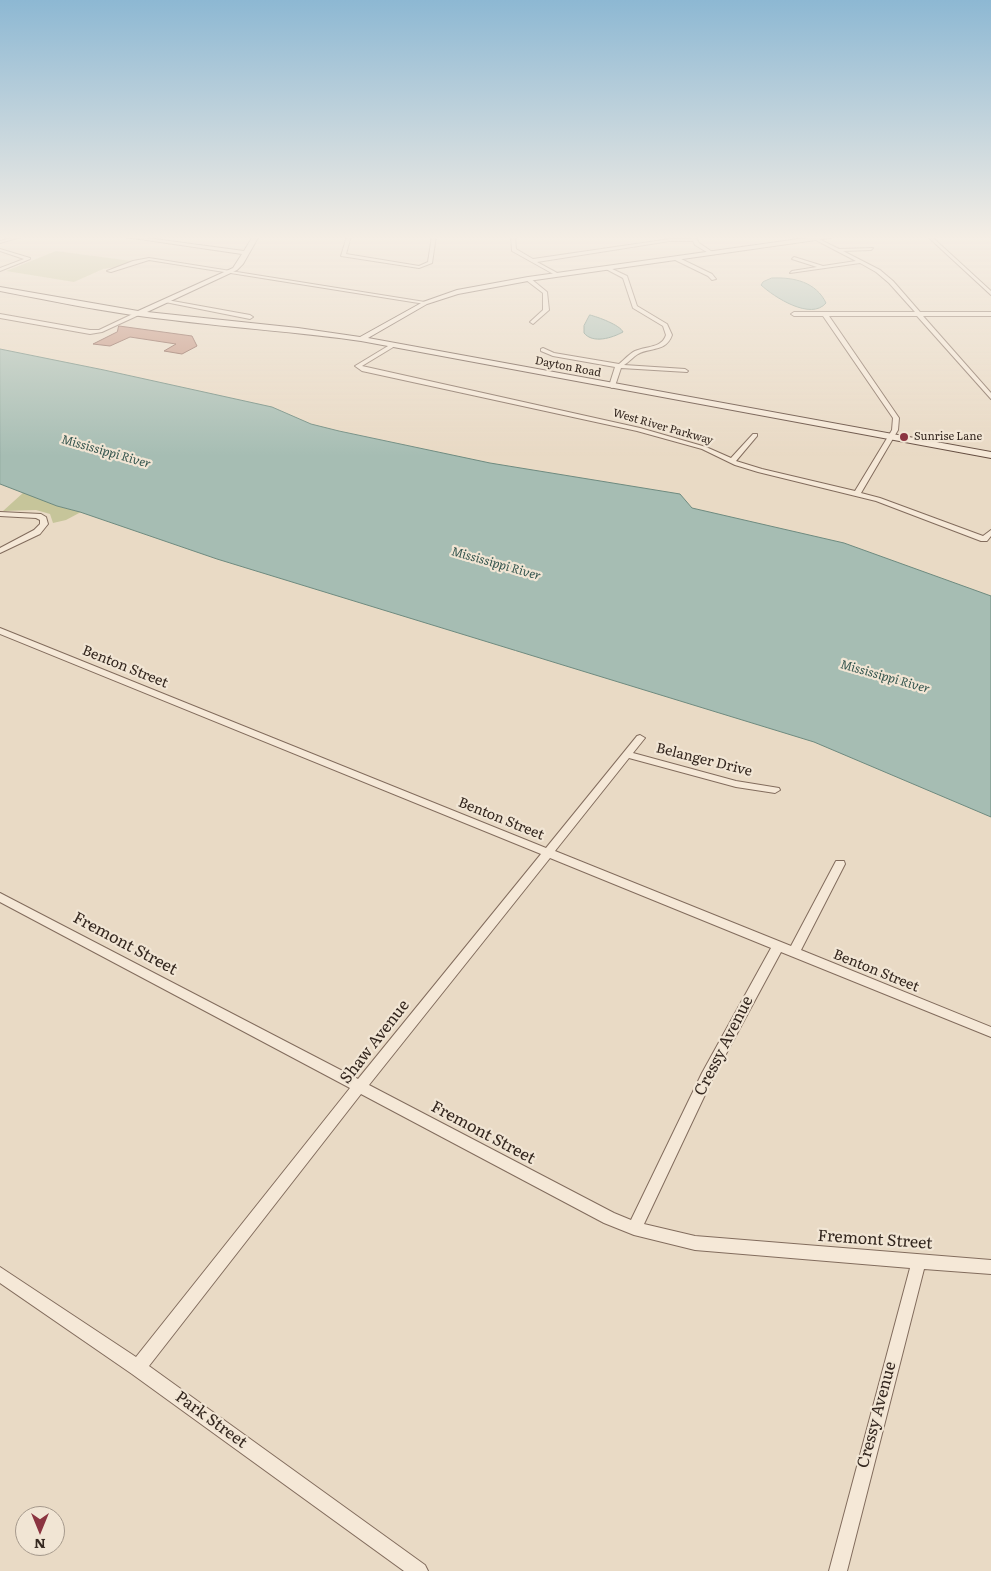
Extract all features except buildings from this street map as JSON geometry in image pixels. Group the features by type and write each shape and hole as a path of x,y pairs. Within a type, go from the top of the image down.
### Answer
{"main road":[{"name":"Dayton Road","path":"120,309 139,313"}],"street":[{"name":"Dayton Road","path":"118,309 192,321 298,330 361,339 991,455"},
{"path":"0,316 92,332 100,331 148,309"},
{"path":"210,309 250,317"},
{"path":"361,339 414,309"},
{"path":"533,322 546,309"},
{"path":"612,386 617,368 636,353 667,342 669,335 665,325 640,309"},
{"path":"915,309 991,397"},
{"path":"794,314 991,314"},
{"path":"825,314 893,412 896,424 857,494"},
{"name":"West River Parkway","path":"393,345 358,366 371,371 622,424 695,445 732,462 760,471 894,504 984,538 991,532"},
{"path":"543,350 553,354 620,366 685,371"},
{"path":"732,462 755,435"},
{"path":"0,514 38,516 43,519 44,524 37,532 0,551"},
{"name":"Benton Street","path":"0,631 991,1032"},
{"name":"Shaw Avenue","path":"138,1368 300,1160 360,1088 546,852 640,738"},
{"name":"Belanger Drive","path":"627,754 736,784 775,790"},
{"path":"794,952 840,864"},
{"name":"Fremont Street","path":"0,897 609,1218 634,1228 696,1243 991,1267"},
{"name":"Cressy Avenue","path":"634,1228 707,1077 778,946"},
{"name":"Cressy Avenue","path":"838,1571 919,1260"},
{"name":"Park Street","path":"0,1274 138,1368 419,1571"}],"green space":[{"path":"24,492 57,506 81,512 66,520 53,523 50,514 36,510 3,511"}],"water":[{"path":"590,315 613,324 623,332 603,339 588,336 584,333 584,326"},
{"name":"Mississippi River","path":"0,349 272,407 311,424 339,431 490,463 680,494 692,508 844,543 991,596 991,817 814,742 217,559 80,512 57,506 0,484"}],"place":[{"name":"Sunrise Lane","path":"904,437"}]}
